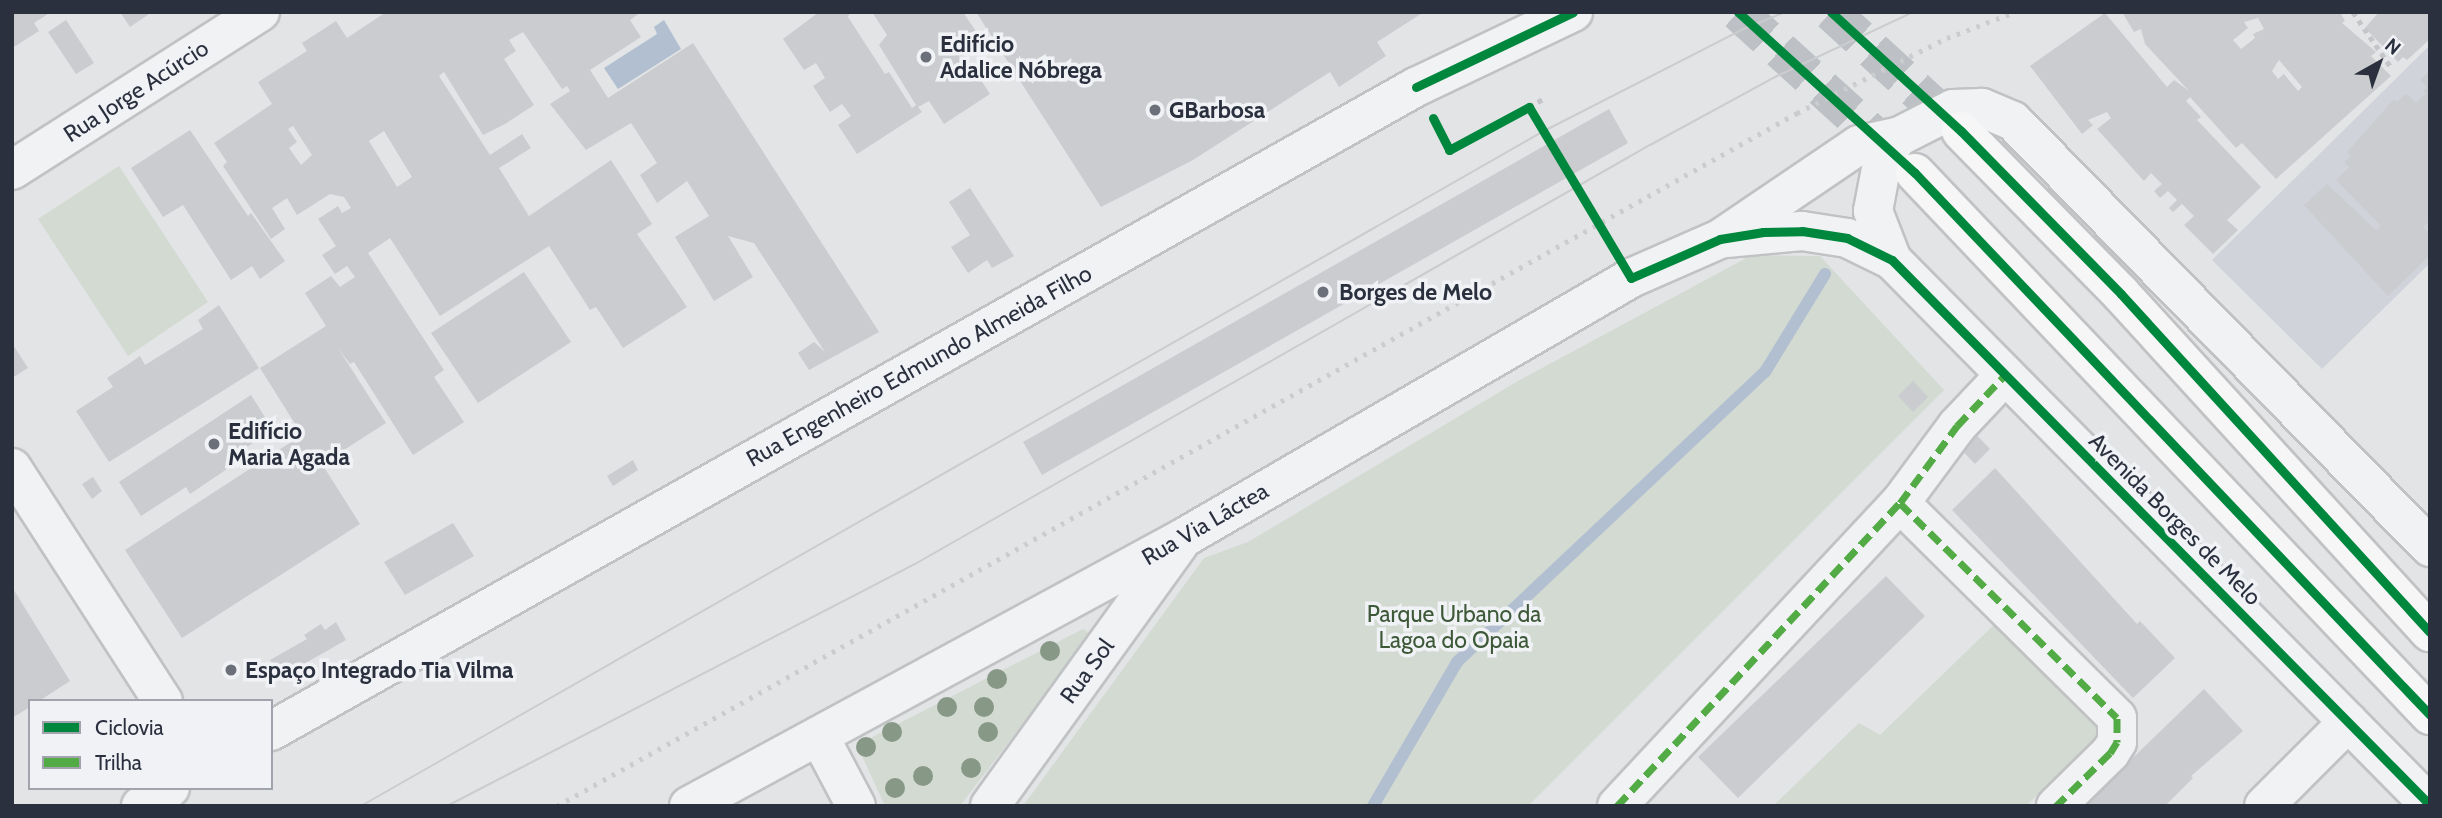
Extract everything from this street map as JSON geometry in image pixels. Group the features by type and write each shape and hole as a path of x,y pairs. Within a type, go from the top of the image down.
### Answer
{"main road":[{"path":"1961,131 2121,294 2430,632"},
{"name":"Avenida Borges de Melo","path":"1915,173 2430,715"}],"street":[{"name":"Rua Jorge Acúrcio","path":"12,170 260,12"},
{"name":"Rua Engenheiro Edmundo Almeida Filho","path":"273,730 1416,87 1573,12"},
{"path":"1898,137 1953,109 1982,108 2013,121 2430,547"},
{"name":"Rua Via Láctea","path":"689,806 1185,537 1631,278 1720,239 1856,147 1898,137"},
{"name":"Avenida Borges de Melo","path":"1898,137 1883,158 1873,211 1892,260 2430,805"},
{"name":"Rua Via Láctea","path":"1720,239 1802,231 1847,238 1892,260"},
{"path":"1617,806 1900,503 1957,426 2005,375"},
{"path":"12,468 162,699"},
{"path":"1900,503 2117,718 2117,743 2056,806"},
{"name":"Rua Sol","path":"990,806 1185,537"},
{"path":"2264,806 2348,722"},
{"path":"819,736 856,806"},
{"path":"141,806 167,790"}],"path":[{"path":"2353,12 2391,66"},
{"path":"1433,118 1450,150 1544,99"},
{"path":"1530,107 1631,278"}],"shaded area":[{"path":"2430,45 2430,263 2322,369 2212,260"}],"green space":[{"path":"119,166 208,302 128,356 38,219"},
{"name":"Parque Urbano da Lagoa do Opaia","path":"1752,255 1820,256 1944,390 1528,806 1023,806 1204,558 1248,542 1518,381"},
{"path":"1999,620 2107,726 2026,806 1773,806 1859,723 1880,735"},
{"path":"1083,629 1091,634 960,806 885,806 857,745"}],"water":[{"path":"664,20 681,49 618,89 604,68 657,34 654,27"}],"building":[{"path":"12,12 51,12 34,23 39,31 12,48"},
{"path":"120,12 152,12 130,27"},
{"path":"386,12 641,12 630,20 641,37 590,70 608,98 693,43 879,332 809,370 798,353 814,342 825,352 754,243 728,236 753,277 714,301 675,237 709,216 687,181 657,203 640,175 657,163 631,123 586,150 550,104 570,91 567,86 562,89 523,32 509,40 516,51 504,59 534,105 505,124 483,135 444,72 439,76 490,155 522,134 531,148 499,168 529,216 611,160 652,224 637,234 687,307 623,348 596,307 590,310 549,246 440,316 390,238 368,253 444,370 434,377 464,422 413,455 354,362 350,364 338,348 386,423 322,464 360,524 182,638 125,550 302,435 260,368 326,326 305,293 331,276 340,287 355,277 347,266 335,274 322,255 336,246 318,219 338,206 342,213 351,208 344,197 330,194 297,215 287,198 272,208 285,229 271,239 223,166 227,162 214,143 272,104 258,82 307,51 302,43 336,21 347,38","holes":["293,126 312,155 301,165 289,148 297,142 288,129","384,131 412,177 397,187 369,141"]},
{"path":"819,12 850,12 848,17 885,74 889,72 912,108 916,105 879,45 887,35 872,12 963,12 977,33 958,45 990,94 944,124 929,101 918,107 922,112 857,154 838,125 851,116 842,104 830,112 813,86 825,78 816,63 804,70 783,39"},
{"name":"GBarbosa","path":"976,12 1424,12 1377,42 1386,56 1339,87 1330,72 1193,160 1101,207"},
{"path":"2122,12 2340,12 2345,21 2342,23 2376,52 2371,56 2391,76 2276,179 2242,143 2236,148 2190,97 2186,101 2201,117 2197,120 2261,187 2227,220 2238,230 2213,254 2184,225 2194,216 2182,204 2173,212 2169,208 2177,200 2168,191 2160,198 2154,191 2162,184 2151,173 2144,181 2097,129 2111,118 2107,112 2088,120 2093,125 2082,134 2030,66 2105,13 2167,87 2174,80 2189,91 2145,44 2141,29 2134,32","holes":["2258,18 2264,29 2253,34 2255,38 2241,49 2233,40 2248,28 2244,22","2279,60 2302,87 2298,91 2284,74 2278,79 2272,71"]},
{"path":"2379,12 2430,12 2430,39 2407,60 2403,57 2398,62 2365,28"},
{"path":"66,20 94,63 76,74 48,32"},
{"path":"2430,70 2430,220 2423,227 2430,233 2430,255 2388,296 2304,205 2327,184 2376,230 2381,226 2336,180 2349,167 2344,162 2351,156 2347,152 2394,99 2397,102 2406,94 2416,103 2426,94 2423,91 2427,87 2420,80"},
{"name":"Borges de Melo","path":"1609,109 1628,143 1042,475 1023,442"},
{"path":"190,130 248,216 251,213 285,261 260,279 252,266 231,280 183,205 163,217 131,168"},
{"path":"970,188 1014,256 992,268 987,260 968,273 951,247 970,235 949,202"},
{"path":"524,272 571,342 478,403 431,333"},
{"path":"219,305 259,368 109,462 76,411 113,387 107,378 140,356 145,365 203,329 198,320"},
{"path":"12,343 28,368 12,378"},
{"path":"1913,381 1928,397 1913,412 1898,396"},
{"name":"Edifício Maria Agada","path":"251,395 273,430 229,459 233,465 190,494 186,487 141,516 119,482"},
{"path":"1968,426 1990,449 1975,464 1953,441"},
{"path":"633,460 638,470 613,486 607,476"},
{"path":"1995,468 2137,624 2140,621 2175,658 2133,698 1952,510"},
{"path":"93,477 102,491 92,499 82,484"},
{"path":"453,523 474,556 405,595 384,562"},
{"path":"1886,576 1925,616 1738,798 1698,757"},
{"path":"12,587 70,681 42,699 28,699 28,708 12,718"},
{"path":"336,622 346,640 281,677 270,660 307,639 304,635 321,624 325,630"},
{"path":"2204,689 2243,731 2191,776 2193,778 2165,806 2083,806"}],"waterway":[{"path":"1373,806 1457,662 1765,372 1825,274"}],"tunnel":[{"path":"1738,12 1900,159"},
{"path":"1831,12 1961,131"}],"tram line":[{"path":"361,806 1544,131 1741,30 1785,12"},
{"path":"447,806 915,564 1650,145 1775,77 1913,12"}],"railway":[{"path":"557,806 1797,113 1947,38 2015,12"}],"marked path":[{"path":"1617,806 1900,503 1957,426 2005,375"},
{"path":"1900,503 2117,718 2117,742 2110,753 2056,806"}],"cycle path":[{"path":"1416,87 1573,12"},
{"path":"1738,12 1915,173 2430,715"},
{"path":"1831,12 1961,131 2121,294 2430,632"},
{"path":"1433,118 1449,150 1529,107 1631,278 1720,239 1763,232 1802,231 1847,238 1892,260 2430,805"}],"place":[{"name":"Edifício Adalice Nóbrega","path":"926,57"},
{"name":"GBarbosa","path":"1155,110"},
{"name":"Borges de Melo","path":"1323,292"},
{"name":"Edifício Maria Agada","path":"214,444"},
{"name":"Espaço Integrado Tia Vilma","path":"231,670"}]}
